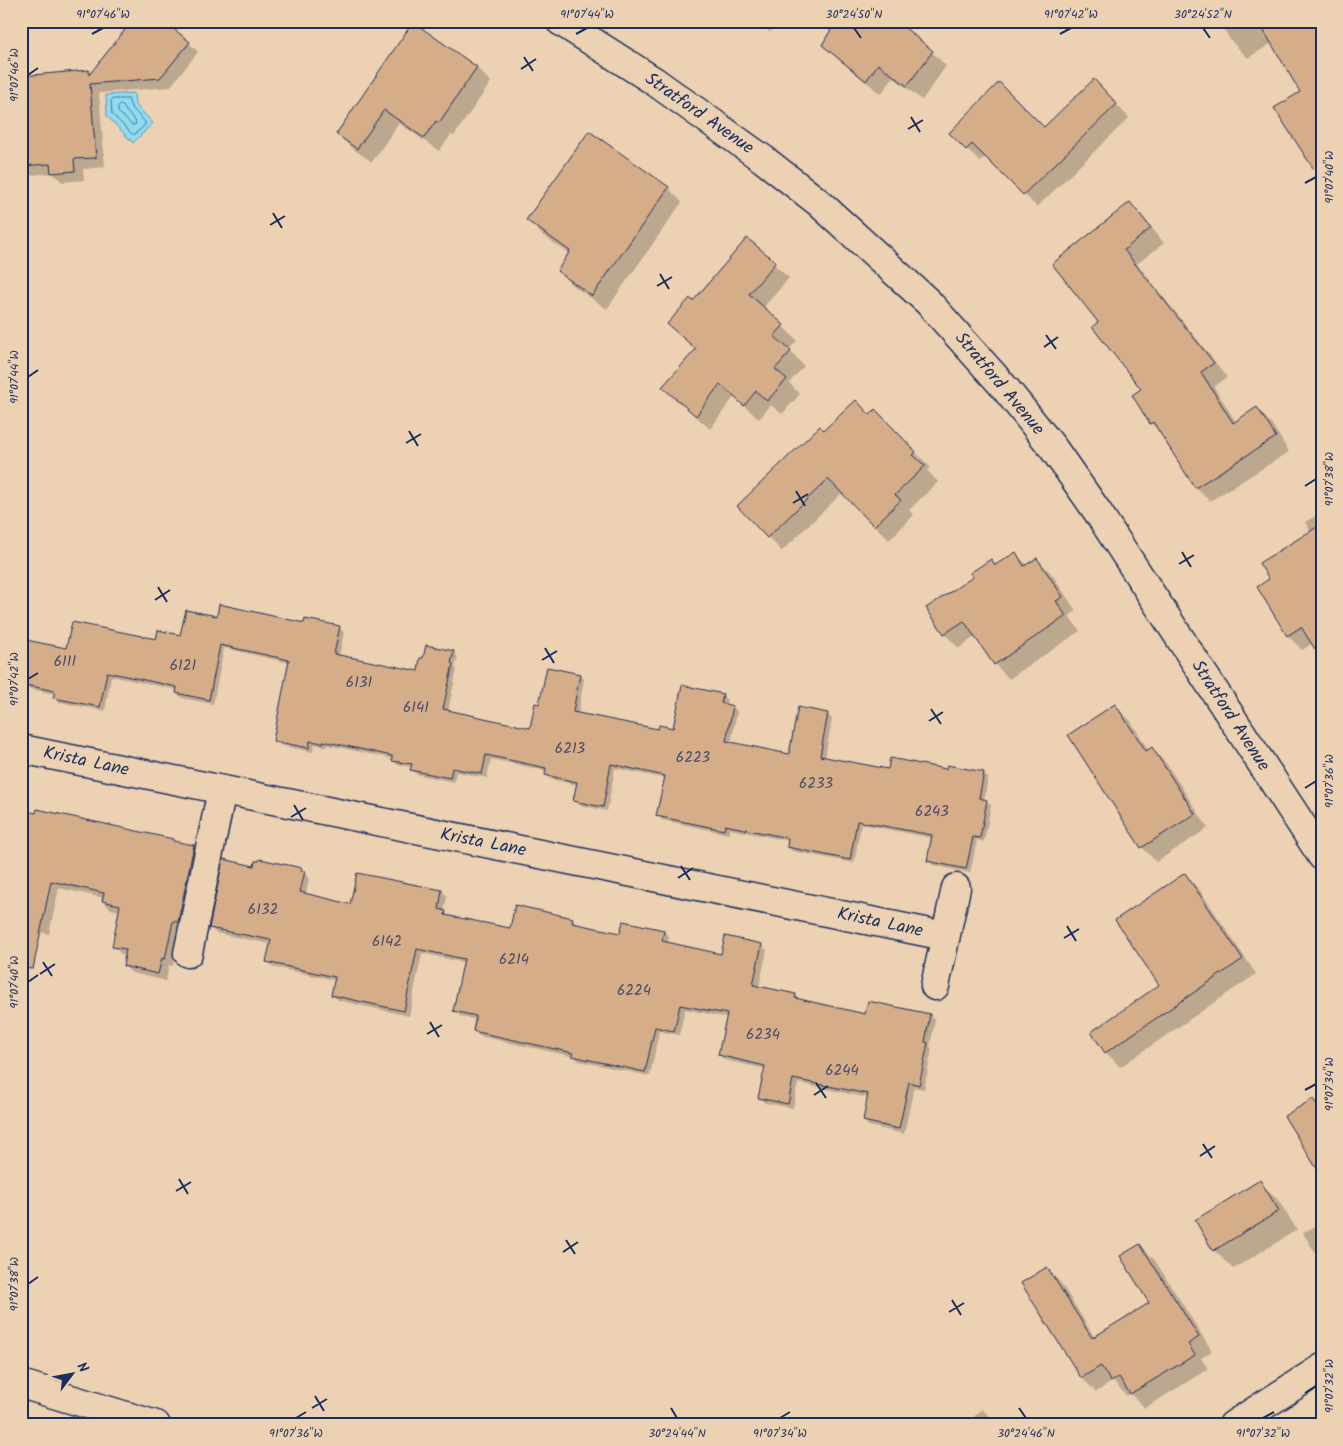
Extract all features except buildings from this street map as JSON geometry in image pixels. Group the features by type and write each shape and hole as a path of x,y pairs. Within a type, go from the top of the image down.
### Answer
{"street":[{"name":"Stratford Avenue","path":"560,21 654,81 763,159 818,202 928,302 1005,388 1064,464 1097,511 1322,856"},
{"name":"Krista Lane","path":"21,749 945,936"},
{"path":"188,953 222,790"},
{"name":"Krista Lane","path":"935,986 956,888"},
{"path":"1233,1425 1322,1368"},
{"path":"21,1384 156,1425"}],"water":[{"path":"134,93 135,104 153,123 133,143 107,116 106,95"}]}
